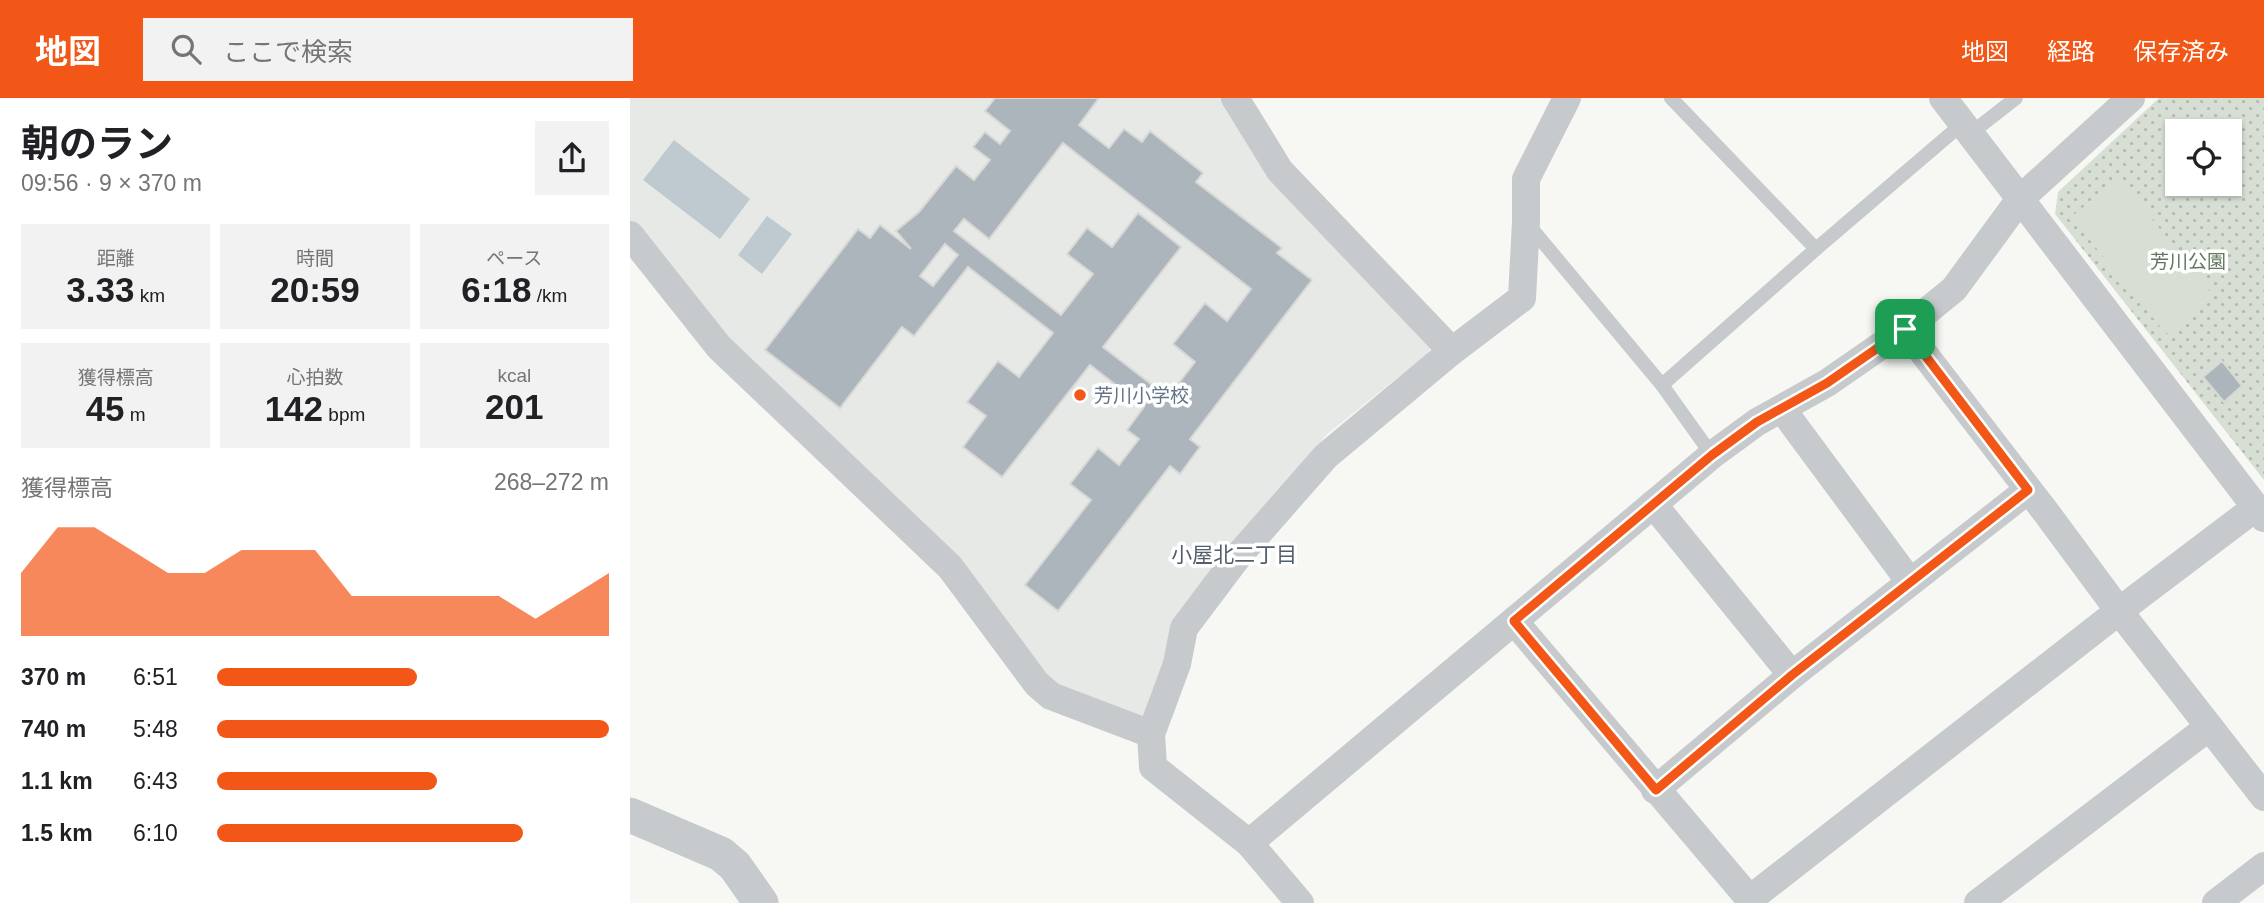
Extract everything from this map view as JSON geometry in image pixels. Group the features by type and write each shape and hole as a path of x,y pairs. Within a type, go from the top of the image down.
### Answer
{"street":[{"path":"1235,98 1280,171 1452,351"},
{"path":"1300,903 1249,844 1153,766 1151,734 1177,664 1184,628 1239,555 1326,456 1452,351 1522,298 1526,179 1567,98"},
{"path":"1514,621 1751,901 2119,611 2260,513 1942,98"},
{"path":"1249,844 1712,455 1757,422 1827,383 1905,329 1954,289 2020,199 2131,98"},
{"path":"630,235 719,347 950,567 1037,684 1051,696 1151,734"},
{"path":"1905,329 2264,797"},
{"path":"1782,409 1910,582"},
{"path":"1656,790 1792,675 2028,490"},
{"path":"1653,504 1792,675"},
{"path":"1978,903 2209,726"},
{"path":"630,815 722,854 735,866 761,903"},
{"path":"2216,903 2264,866"}],"lane":[{"path":"1671,98 1816,249"},
{"path":"1662,385 1816,249 1966,129 2016,98"},
{"path":"1526,222 1662,385 1712,455"}],"shaded area":[{"name":"芳川小学校","path":"630,98 1222,98 1432,346 1426,355 1327,434 1179,611 1155,704 1144,716 1129,717 1047,682 725,339 630,221"},
{"path":"674,140 750,199 720,239 643,180"},
{"path":"767,216 792,234 762,274 738,255"}],"green space":[{"name":"芳川公園","path":"2159,98 2264,98 2264,480 2055,214 2058,192"},
{"path":"2119,178 2214,296 2166,334 2071,217"}],"building":[{"path":"995,98 1099,98 1079,125 1109,148 1124,129 1142,142 1150,131 1203,173 1196,182 1282,248 1277,253 1312,280 1190,439 1200,447 1180,474 1170,466 1058,611 1025,585 1091,500 1070,484 1098,448 1119,465 1139,439 1127,430 1144,407 1090,365 1002,477 963,447 986,416 967,402 998,361 1019,377 1053,333 968,267 914,336 902,327 840,408 765,350 858,229 870,238 880,225 911,249 896,231 919,212 956,166 974,180 990,160 973,147 985,132 1000,144 1010,131 985,111","holes":["1063,143 1251,289 1227,321 1205,303 1173,344 1195,362 1168,397 1103,347 1181,247 1138,213 1112,247 1087,228 1067,254 1093,274 1061,315 954,231 964,219 989,239","945,244 958,255 933,286 920,276"]},
{"path":"2222,361 2242,386 2224,402 2203,377"}],"place":[{"name":"芳川小学校","path":"1080,395"}],"district":[{"name":"小屋北二丁目","path":"1234,554"}],"route":[{"path":"1905,329 2028,490 1792,675 1656,790 1514,621 1712,455 1757,422 1827,383 1905,329"}]}
